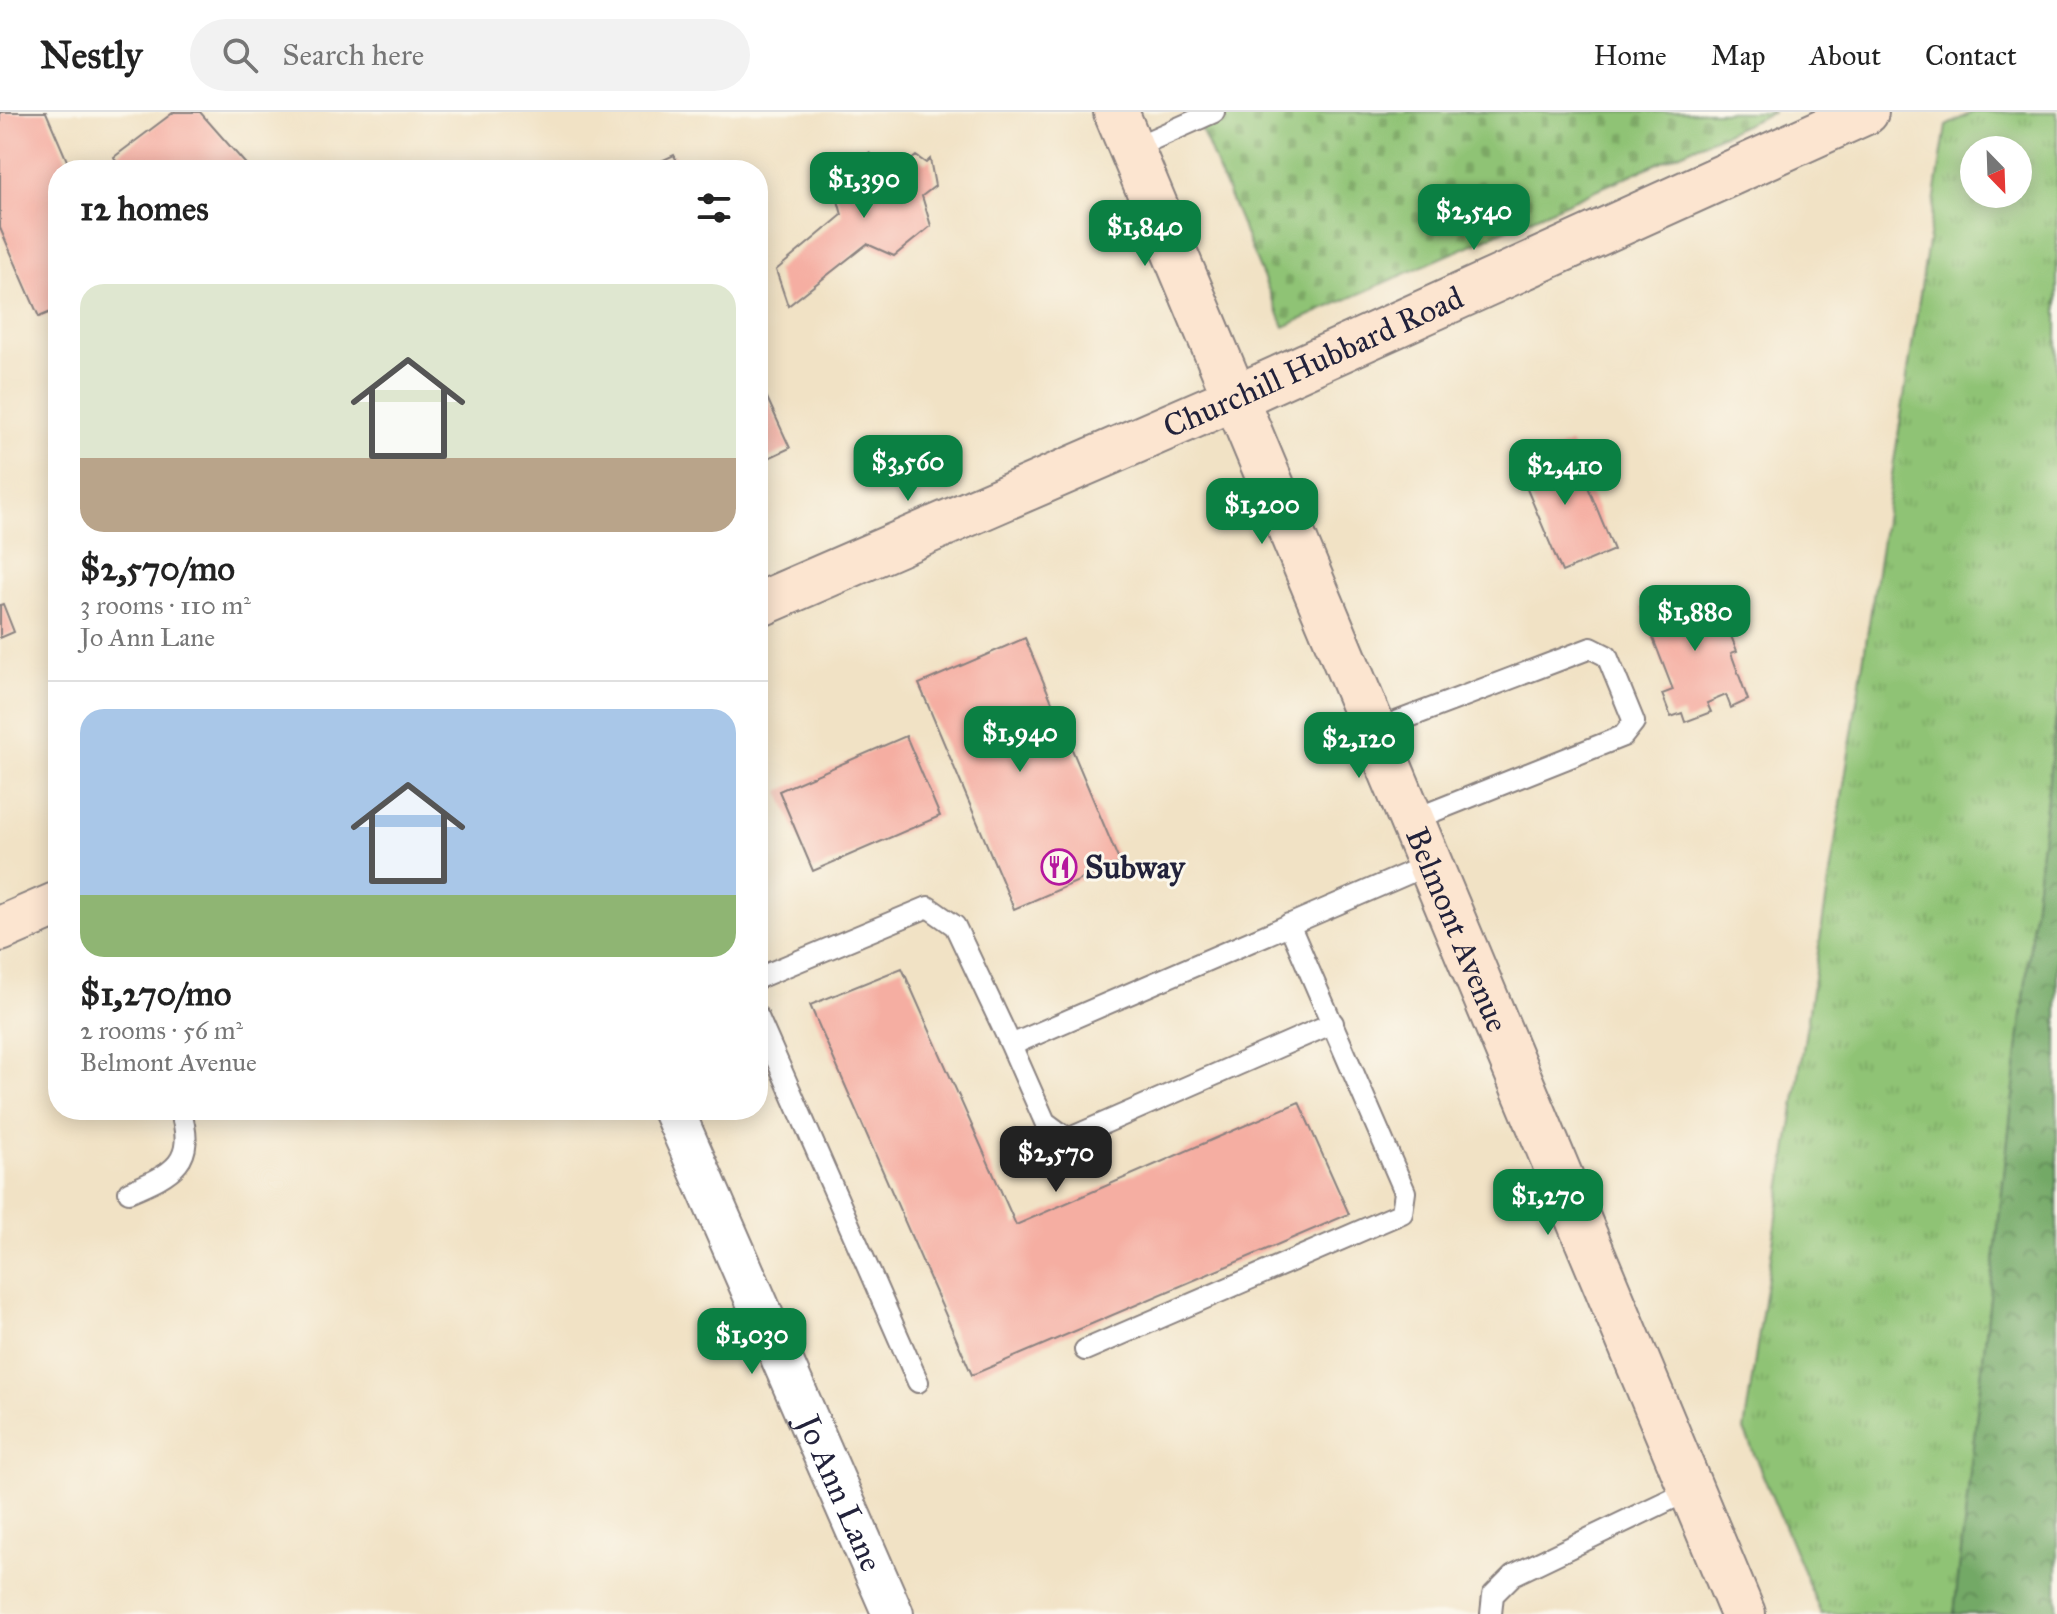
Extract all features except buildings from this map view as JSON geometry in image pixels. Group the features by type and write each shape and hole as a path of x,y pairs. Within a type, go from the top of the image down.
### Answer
{"main road":[{"name":"Churchill Hubbard Road","path":"768,601 1237,397 1866,112"},
{"name":"Belmont Avenue","path":"1124,131 1743,1614"},
{"path":"0,929 48,908"}],"street":[{"name":"Jo Ann Lane","path":"677,1120 893,1614"}],"lane":[{"path":"1124,131 1214,112"},
{"path":"1375,730 1591,648 1607,656 1634,722 1623,736 1412,820"},
{"path":"1011,1045 1430,864"},
{"path":"768,974 928,907 955,926 1045,1122 1068,1139 1333,1023"},
{"path":"1085,1350 1402,1213 1405,1192 1289,924"},
{"path":"768,1040 918,1382"},
{"path":"129,1192 160,1179 183,1158 188,1136 183,1120"},
{"path":"1491,1614 1493,1595 1513,1575 1690,1490"}],"green space":[{"path":"1194,112 1774,112 1284,327"},
{"path":"1973,112 2057,112 2057,709 1954,1614 1821,1614 1744,1430 1946,126"},
{"path":"2057,709 2057,1614 1954,1614"}],"place":[{"name":"Subway","path":"1059,867"}]}
